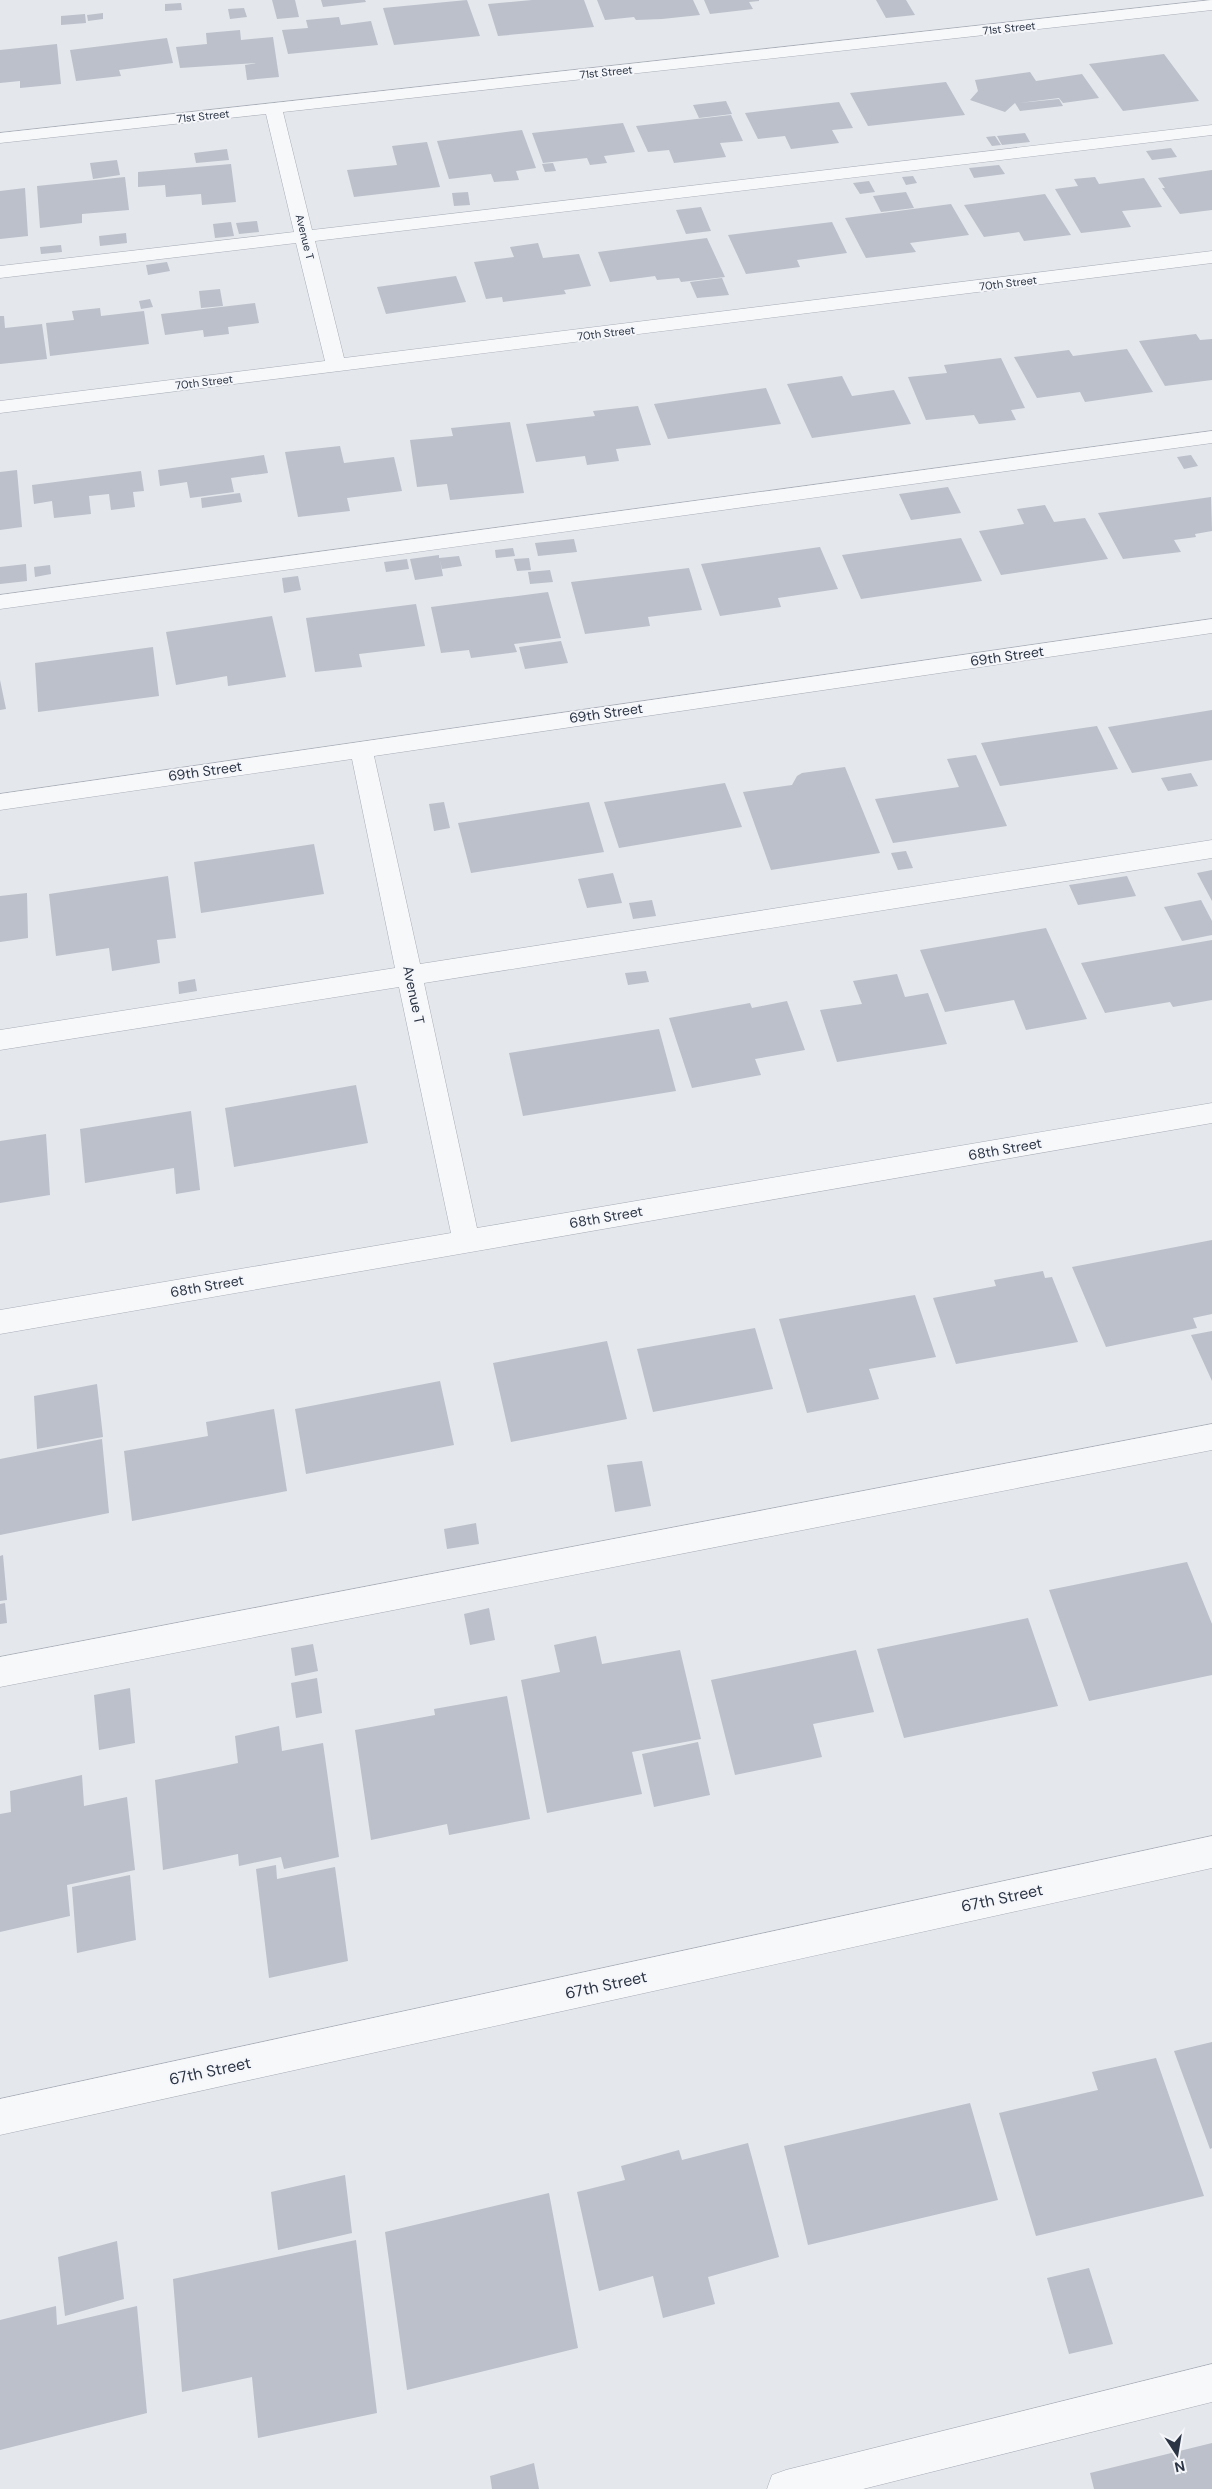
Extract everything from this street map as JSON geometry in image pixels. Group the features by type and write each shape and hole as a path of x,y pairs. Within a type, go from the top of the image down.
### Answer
{"street":[{"name":"71st Street","path":"0,138 1203,8"},
{"name":"Avenue T","path":"273,109 336,366"},
{"path":"0,272 1212,130"},
{"name":"70th Street","path":"0,407 1212,257"},
{"path":"0,602 1212,437"},
{"name":"69th Street","path":"0,802 361,748 1212,626"},
{"name":"Avenue T","path":"361,748 466,1241"},
{"path":"0,1040 1212,849"},
{"name":"68th Street","path":"0,1322 1212,1113"},
{"path":"0,1672 1212,1437"},
{"name":"67th Street","path":"0,2117 1212,1852"},
{"path":"786,2489 1212,2383"}],"building":[{"path":"272,0 295,0 299,17 277,19"},
{"path":"321,0 365,0 366,2 323,7"},
{"path":"467,0 480,36 394,45 383,8"},
{"path":"532,0 584,0 594,27 498,36 488,4"},
{"path":"597,0 693,0 700,15 662,19 636,20 634,17 605,20"},
{"path":"704,0 759,1 749,2 753,9 710,14"},
{"path":"876,0 906,0 915,15 886,18"},
{"path":"181,3 182,10 165,11 165,4"},
{"path":"244,8 247,17 230,19 228,9"},
{"path":"103,13 103,19 88,21 87,15"},
{"path":"85,14 86,23 61,25 61,16"},
{"path":"339,17 341,25 371,21 378,45 288,54 282,30 308,28 306,20"},
{"path":"240,30 241,40 273,37 279,77 247,80 245,65 257,63 180,68 176,47 207,44 206,33"},
{"path":"167,38 173,63 119,70 121,76 76,81 70,50"},
{"path":"57,44 61,84 20,88 20,81 0,83 0,50"},
{"path":"1164,54 1199,101 1123,111 1089,64"},
{"path":"1030,72 1036,81 1082,74 1099,98 1063,103 1059,98 1019,103 1059,99 1063,106 1020,111 1015,103 1005,112 970,100 978,91 975,80"},
{"path":"946,82 965,115 868,126 850,93"},
{"path":"726,101 732,114 699,118 693,105"},
{"path":"839,102 853,128 832,130 839,143 791,149 785,136 758,139 745,113"},
{"path":"731,115 743,141 720,143 726,157 674,163 669,150 648,152 636,126"},
{"path":"623,123 635,152 604,156 607,163 590,165 587,158 543,163 532,133"},
{"path":"522,130 536,168 516,171 519,180 494,182 491,174 449,179 437,141"},
{"path":"1025,133 1030,142 1002,145 997,136"},
{"path":"995,136 1001,145 992,146 986,137"},
{"path":"427,142 440,187 354,197 347,170 397,165 392,146"},
{"path":"1171,148 1177,157 1152,160 1146,151"},
{"path":"227,149 229,160 196,163 194,153"},
{"path":"117,160 120,175 93,179 90,163"},
{"path":"553,163 556,171 545,172 542,164"},
{"path":"231,164 236,202 202,205 201,194 166,197 165,185 138,187 138,172"},
{"path":"999,165 1005,174 974,178 969,168"},
{"path":"1212,170 1212,210 1180,214 1162,188 1165,188 1158,178"},
{"path":"913,176 917,183 906,185 902,177"},
{"path":"125,177 129,210 82,214 82,223 40,228 37,186"},
{"path":"1095,177 1099,184 1144,178 1162,207 1122,211 1131,227 1081,233 1055,189 1078,186 1074,179"},
{"path":"869,181 875,192 860,194 853,183"},
{"path":"25,188 28,236 0,239 0,191"},
{"path":"468,192 470,205 454,206 452,193"},
{"path":"906,192 914,208 881,212 873,196"},
{"path":"1045,194 1071,235 1024,241 1019,232 984,237 964,205"},
{"path":"951,204 969,235 910,243 916,252 866,258 845,218"},
{"path":"701,207 711,231 686,234 676,210"},
{"path":"257,221 259,232 239,234 236,223"},
{"path":"231,222 234,236 215,238 213,224"},
{"path":"832,222 847,253 797,260 800,267 746,274 728,235"},
{"path":"126,233 127,243 100,246 99,236"},
{"path":"707,238 725,277 681,282 679,278 657,280 655,276 610,282 598,252"},
{"path":"538,243 543,258 579,254 591,286 564,290 566,294 503,302 502,297 486,299 474,262 514,257 510,247"},
{"path":"61,245 62,252 41,254 40,247"},
{"path":"167,262 170,271 148,275 146,265"},
{"path":"456,276 466,302 386,314 377,287"},
{"path":"722,278 729,295 697,298 690,282"},
{"path":"220,289 223,306 201,308 199,291"},
{"path":"150,299 153,307 141,309 139,301"},
{"path":"255,303 259,323 228,327 229,334 204,337 203,330 165,335 161,314"},
{"path":"100,308 101,316 144,311 149,344 50,356 46,323 74,320 72,311"},
{"path":"0,316 4,316 5,328 42,324 47,359 0,364"},
{"path":"1196,334 1200,340 1212,339 1212,380 1165,386 1139,341"},
{"path":"1127,349 1153,392 1085,402 1080,392 1037,398 1014,357 1069,350 1073,356"},
{"path":"1001,358 1025,408 1011,410 1016,420 979,424 974,415 926,420 908,377 947,373 944,365"},
{"path":"842,376 852,396 894,390 911,424 812,438 787,384"},
{"path":"766,388 781,424 668,439 654,404"},
{"path":"638,406 651,445 616,449 619,461 587,465 585,456 536,462 526,424 595,416 593,411"},
{"path":"510,422 524,493 450,500 447,484 417,487 410,440 453,436 451,428"},
{"path":"340,446 344,463 394,457 402,491 347,498 350,511 298,517 285,452"},
{"path":"264,455 268,473 231,478 234,492 190,498 187,482 160,486 158,470"},
{"path":"1191,455 1198,466 1184,469 1177,457"},
{"path":"17,470 22,527 0,530 0,472"},
{"path":"141,471 144,491 133,492 135,507 111,510 109,494 89,496 91,514 54,518 52,501 34,504 32,485"},
{"path":"948,487 961,513 911,520 899,494"},
{"path":"240,493 242,502 202,508 201,498"},
{"path":"1211,497 1212,531 1195,534 1196,537 1174,540 1181,552 1123,559 1098,513"},
{"path":"1045,505 1054,522 1085,518 1108,559 1001,575 979,531 1024,524 1017,509"},
{"path":"961,538 982,581 861,599 842,555"},
{"path":"574,539 577,552 538,556 535,543"},
{"path":"820,547 838,589 778,598 781,607 720,616 701,564"},
{"path":"513,548 515,556 496,558 495,550"},
{"path":"439,555 439,558 459,556 462,566 442,569 440,560 443,576 415,580 410,559"},
{"path":"529,558 531,570 517,571 514,559"},
{"path":"407,559 409,569 386,572 384,562"},
{"path":"26,564 27,581 0,584 0,567"},
{"path":"50,565 51,574 35,577 34,567"},
{"path":"689,568 702,610 648,617 650,626 585,634 571,582"},
{"path":"550,570 553,582 530,584 528,572"},
{"path":"298,576 301,590 284,593 282,578"},
{"path":"548,592 561,638 514,644 517,652 471,658 469,650 441,653 431,607"},
{"path":"416,604 425,646 359,654 362,667 315,672 306,618"},
{"path":"272,616 286,677 228,686 227,676 176,685 166,632"},
{"path":"561,641 568,663 525,669 519,647"},
{"path":"153,647 159,696 38,712 35,663"},
{"path":"0,680 6,709 0,710"},
{"path":"1212,710 1212,760 1132,773 1108,727"},
{"path":"1097,726 1118,769 1000,786 981,743"},
{"path":"976,755 1007,826 893,843 875,799 959,787 947,759"},
{"path":"845,767 880,853 771,870 743,792 792,785 797,776 802,773"},
{"path":"1191,773 1198,786 1168,791 1161,778"},
{"path":"725,783 742,827 619,848 604,802"},
{"path":"444,802 450,828 434,831 429,804"},
{"path":"589,802 604,852 471,873 458,823"},
{"path":"314,844 324,894 201,913 194,862"},
{"path":"906,851 913,868 898,870 891,853"},
{"path":"1212,870 1212,901 1197,873"},
{"path":"613,873 622,903 587,908 578,879"},
{"path":"168,876 176,938 157,940 160,963 112,971 109,948 56,956 49,894"},
{"path":"1127,876 1136,896 1078,905 1069,885"},
{"path":"27,893 28,938 0,942 0,896"},
{"path":"652,900 656,916 633,919 629,903"},
{"path":"1201,900 1212,921 1212,935 1182,941 1164,907"},
{"path":"1046,928 1087,1019 1026,1030 1014,1000 945,1012 920,950"},
{"path":"1212,940 1212,1000 1173,1007 1170,1002 1105,1013 1081,963"},
{"path":"646,971 649,982 628,985 625,973"},
{"path":"897,974 905,997 928,993 947,1044 837,1062 820,1010 862,1004 853,981"},
{"path":"195,979 197,991 179,994 178,982"},
{"path":"787,1001 805,1050 755,1059 761,1075 692,1088 669,1018 750,1003 752,1008"},
{"path":"659,1029 676,1091 523,1116 509,1053"},
{"path":"356,1085 368,1143 234,1167 225,1108"},
{"path":"191,1111 200,1190 176,1194 174,1168 85,1183 80,1129"},
{"path":"46,1134 50,1195 0,1203 0,1141"},
{"path":"1212,1240 1212,1314 1193,1318 1197,1328 1106,1347 1072,1267"},
{"path":"1043,1271 1045,1278 1052,1277 1078,1342 956,1364 933,1298 996,1286 994,1280"},
{"path":"915,1295 936,1357 869,1369 879,1399 807,1413 779,1319"},
{"path":"755,1328 773,1389 653,1412 637,1349"},
{"path":"1212,1331 1212,1381 1191,1335"},
{"path":"607,1341 627,1419 511,1442 493,1363"},
{"path":"440,1381 454,1445 306,1474 295,1409"},
{"path":"97,1384 103,1437 37,1449 34,1396"},
{"path":"274,1409 287,1491 132,1521 124,1451 208,1436 206,1422"},
{"path":"102,1439 109,1513 0,1535 0,1459"},
{"path":"642,1461 651,1506 615,1512 607,1465"},
{"path":"476,1523 479,1544 447,1549 444,1529"},
{"path":"3,1555 7,1600 0,1601 0,1556"},
{"path":"1187,1562 1212,1624 1212,1675 1089,1701 1049,1590"},
{"path":"5,1603 7,1623 0,1624 0,1604"},
{"path":"489,1608 495,1640 470,1645 464,1614"},
{"path":"1028,1618 1058,1706 904,1738 877,1649"},
{"path":"596,1636 602,1664 680,1650 701,1739 632,1752 642,1794 547,1813 521,1680 560,1672 554,1645"},
{"path":"313,1644 318,1671 295,1676 291,1648"},
{"path":"856,1650 874,1712 813,1724 822,1757 735,1775 711,1680"},
{"path":"317,1678 322,1713 296,1718 291,1683"},
{"path":"130,1688 135,1743 99,1750 94,1695"},
{"path":"507,1696 530,1819 449,1835 447,1824 371,1840 355,1730 435,1715 434,1709"},
{"path":"279,1726 282,1751 323,1743 339,1857 284,1869 281,1857 239,1866 238,1854 163,1870 155,1780 238,1763 235,1736"},
{"path":"698,1742 710,1795 654,1807 642,1754"},
{"path":"82,1775 84,1806 127,1797 135,1870 67,1885 70,1916 0,1932 0,1814 11,1812 10,1791"},
{"path":"276,1865 277,1879 335,1867 348,1961 269,1978 256,1869"},
{"path":"130,1875 136,1940 77,1953 72,1887"},
{"path":"1212,2042 1212,2148 1210,2149 1174,2051"},
{"path":"1156,2058 1204,2196 1036,2236 999,2113 1098,2090 1092,2072"},
{"path":"970,2103 998,2200 808,2245 784,2146"},
{"path":"748,2143 779,2257 708,2277 715,2304 663,2318 653,2276 599,2291 577,2192 625,2180 621,2166 679,2150 682,2160"},
{"path":"345,2175 352,2233 278,2250 271,2192"},
{"path":"549,2193 578,2348 407,2390 385,2232"},
{"path":"356,2240 377,2413 258,2438 252,2377 182,2392 173,2279"},
{"path":"117,2241 124,2299 65,2316 58,2257"},
{"path":"1089,2268 1113,2344 1069,2354 1047,2278"},
{"path":"56,2306 57,2325 137,2306 147,2413 0,2450 0,2320"},
{"path":"1212,2443 1212,2489 1094,2489 1090,2473"},
{"path":"534,2463 539,2489 492,2489 490,2476"}]}
